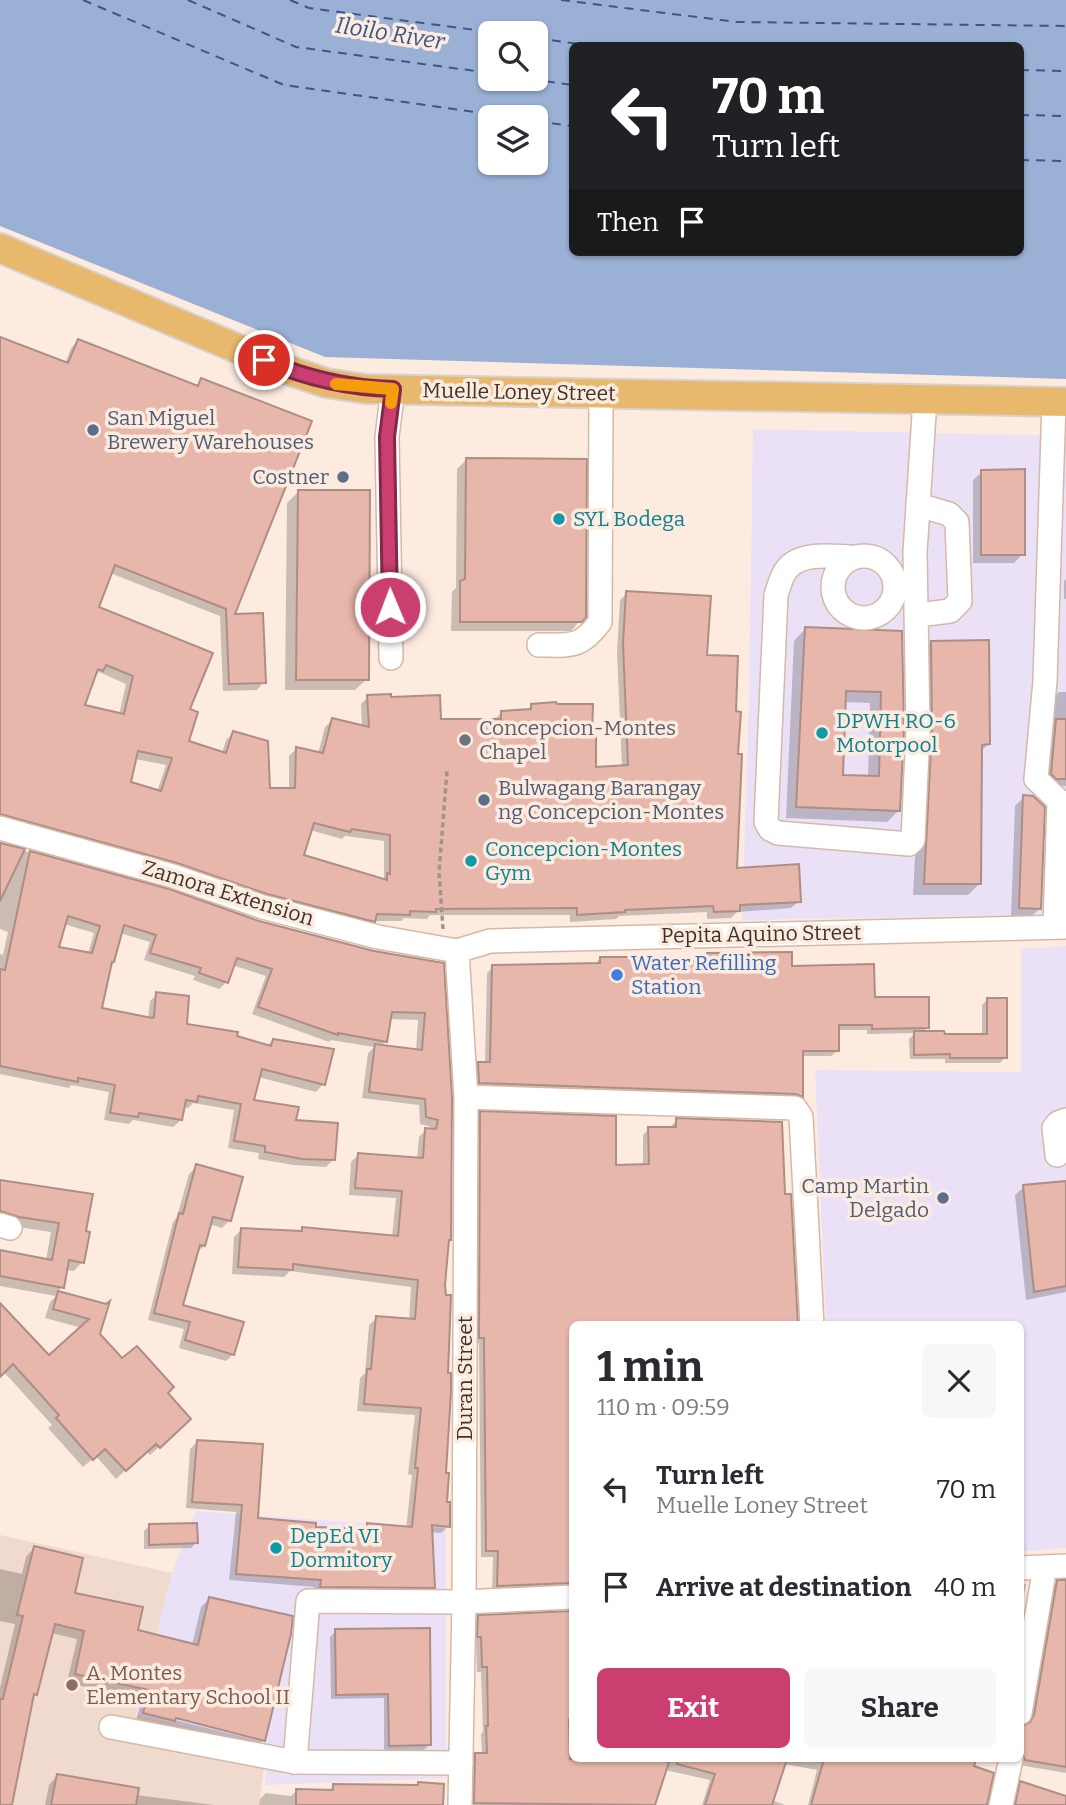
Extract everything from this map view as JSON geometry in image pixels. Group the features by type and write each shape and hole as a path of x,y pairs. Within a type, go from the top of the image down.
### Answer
{"main road":[{"name":"Muelle Loney Street","path":"0,248 288,370 326,383 393,389 1060,402"}],"street":[{"path":"391,658 387,437 393,389"},
{"path":"539,645 569,645 587,639 600,622 601,394"},
{"path":"915,551 877,557 822,556 798,560 786,570 776,595 766,822 770,829 778,833 904,845 914,840 918,729 915,551 925,399"},
{"path":"1060,402 1045,681 1036,779 1059,801 1060,926"},
{"path":"918,505 949,514 957,522 960,601 950,611 918,615"},
{"path":"850,557 834,579 834,597 845,612 861,618 878,615 891,603 895,595 894,577 890,569 877,557"},
{"name":"Zamora Extension","path":"0,828 173,876 263,907 378,937 451,950"},
{"name":"Pepita Aquino Street","path":"451,950 490,941 1060,926"},
{"name":"Duran Street","path":"451,950 466,1097 464,1602 460,1805"},
{"path":"466,1097 795,1108 801,1117 813,1321"},
{"path":"1057,1155 1054,1128 1066,1120"},
{"path":"1024,1568 1055,1566 1024,1696"},
{"path":"295,1762 308,1601 464,1602 569,1597"},
{"path":"111,1727 295,1762 461,1763"},
{"path":"1001,1805 1010,1762"}],"path":[{"path":"447,771 439,872 451,950"}],"shaded area":[{"path":"753,429 1066,436 1066,914 742,920 749,703"},
{"name":"Camp Martin Delgado","path":"1066,946 1066,1548 1024,1552 1024,1321 826,1321 815,1070 1021,1072 1021,949"},
{"path":"196,1511 446,1529 446,1778 265,1785 267,1745 136,1716 172,1573"},
{"name":"A. Montes Elementary School II","path":"0,1535 172,1573 136,1715 267,1745 259,1805 0,1805"}],"water":[{"name":"Iloilo River","path":"0,0 1066,0 1066,379 325,357 0,226"}],"building":[{"path":"0,337 68,363 78,339 198,386 201,378 312,421 235,614 263,613 266,683 229,684 226,609 115,565 99,607 213,653 190,709 198,712 189,741 226,753 233,731 268,741 270,788 295,788 296,747 323,753 332,718 369,727 367,695 440,695 441,719 501,719 501,711 531,709 531,704 593,704 592,735 596,735 596,767 628,765 623,644 626,591 711,596 707,655 738,656 736,711 741,712 738,754 742,754 737,868 799,864 801,902 740,905 740,911 714,912 713,906 577,915 577,908 436,909 436,912 410,911 410,915 377,914 375,922 267,894 177,863 0,814","holes":["106,665 133,676 124,714 85,705 98,669 103,671","138,751 172,758 161,791 131,782","314,823 350,832 352,829 390,835 390,874 387,873 387,880 304,855"]},
{"path":"466,458 587,459 586,617 582,622 460,622 460,581 465,579"},
{"path":"1025,469 1025,555 981,555 981,470"},
{"path":"298,490 370,490 369,680 296,680"},
{"name":"DPWH RO-6 Motorpool","path":"805,627 902,631 904,729 900,811 796,807","holes":["846,691 881,692 879,776 843,775"]},
{"path":"989,640 990,744 982,745 981,884 924,884 932,730 931,641"},
{"path":"1056,719 1066,719 1066,779 1056,779 1051,774"},
{"path":"1023,795 1033,796 1045,807 1041,909 1019,908"},
{"path":"0,843 25,849 0,901"},
{"path":"30,851 169,889 259,921 374,951 444,963 452,1097 451,1240 445,1285 446,1295 451,1295 448,1373 451,1373 451,1392 446,1473 449,1473 447,1502 450,1502 450,1527 432,1525 435,1588 320,1587 321,1580 236,1574 242,1505 192,1502 197,1440 263,1444 258,1518 316,1523 316,1527 367,1529 367,1523 412,1527 421,1408 364,1404 367,1369 371,1369 376,1316 415,1319 418,1280 293,1264 293,1270 238,1267 241,1228 302,1231 302,1227 398,1236 402,1191 355,1188 358,1153 423,1158 425,1128 436,1129 438,1120 426,1117 425,1099 369,1092 375,1044 422,1050 425,1013 392,1012 387,1042 338,1035 258,1007 272,969 237,958 228,983 199,973 201,968 150,953 156,935 124,925 112,962 102,1008 152,1018 156,992 189,996 187,1024 238,1032 237,1036 271,1046 273,1039 334,1049 325,1085 262,1069 254,1100 299,1107 296,1120 338,1123 335,1160 302,1159 265,1152 265,1146 234,1141 241,1104 198,1096 197,1102 186,1100 182,1120 139,1113 138,1117 110,1113 115,1085 78,1078 78,1082 0,1066 0,969 5,970","holes":["68,916 100,926 92,953 59,947"]},
{"path":"792,952 792,966 874,964 875,997 929,997 929,1028 872,1029 872,1025 839,1025 839,1051 803,1051 803,1097 795,1094 479,1083 478,1062 490,1062 492,965 600,963 600,957 675,957 675,961 707,961 707,953"},
{"path":"987,998 1007,998 1007,1058 950,1058 950,1054 914,1055 914,1031 987,1034"},
{"path":"480,1111 616,1116 616,1165 649,1164 648,1127 676,1127 676,1118 782,1122 785,1194 791,1194 798,1321 569,1321 569,1583 497,1586 498,1551 486,1551 484,1338 479,1338"},
{"path":"196,1164 243,1177 231,1221 213,1217 205,1246 200,1245 183,1305 244,1322 234,1355 185,1340 190,1322 154,1313 179,1213 183,1214"},
{"path":"0,1180 93,1194 86,1231 90,1232 84,1263 69,1260 64,1288 0,1276 0,1250 52,1260 59,1223 0,1211"},
{"path":"1066,1181 1066,1286 1034,1292 1023,1185"},
{"path":"58,1291 106,1304 110,1301 100,1334 122,1358 137,1346 174,1387 168,1393 191,1419 160,1448 156,1444 126,1471 105,1449 93,1460 56,1418 59,1415 13,1364 0,1377 0,1303 49,1355 89,1319 53,1309"},
{"path":"197,1523 198,1543 149,1545 149,1524"},
{"path":"34,1546 83,1558 75,1593 143,1607 138,1630 198,1645 209,1597 293,1616 265,1741 176,1718 175,1721 143,1713 149,1690 75,1674 84,1631 55,1624 37,1695 34,1694 12,1805 0,1805 0,1699 3,1699 23,1616 17,1615"},
{"path":"1057,1580 1066,1580 1066,1767 1025,1760 1024,1725 1030,1722 1034,1715"},
{"path":"569,1611 569,1762 669,1762 655,1805 474,1803 475,1753 487,1753 488,1726 487,1667 482,1667 481,1637 477,1637 478,1615"},
{"path":"430,1628 431,1745 389,1746 388,1694 336,1695 335,1629"},
{"path":"786,1762 772,1805 705,1805 715,1774 677,1764"},
{"path":"823,1762 975,1762 974,1766 994,1773 987,1805 811,1805"},
{"path":"57,1774 139,1788 136,1805 51,1805"},
{"path":"1020,1781 1066,1796 1066,1805 1015,1805"},
{"path":"418,1782 444,1784 443,1805 296,1805 296,1789 333,1790 333,1784 418,1785"}],"ferry route":[{"path":"83,0 284,85 478,113"},
{"path":"188,0 296,47 478,71"},
{"path":"290,0 309,8 478,30"},
{"path":"561,0 737,22 1066,26"},
{"path":"548,40 569,43"},
{"path":"1024,70 1066,71"},
{"path":"548,82 569,85"},
{"path":"1024,115 1066,116"},
{"path":"548,123 569,126"},
{"path":"1024,160 1066,161"}],"slow traffic":[{"path":"336,384 393,389 391,403"}],"place":[{"name":"San Miguel Brewery Warehouses","path":"93,430"},
{"name":"Costner","path":"343,477"},
{"name":"SYL Bodega","path":"559,519"},
{"name":"DPWH RO-6 Motorpool","path":"822,733"},
{"name":"Concepcion-Montes Chapel","path":"465,740"},
{"name":"Bulwagang Barangay ng Concepcion-Montes","path":"484,800"},
{"name":"Concepcion-Montes Gym","path":"471,861"},
{"name":"Water Refilling Station","path":"617,975"},
{"name":"Camp Martin Delgado","path":"943,1198"},
{"name":"DepEd VI Dormitory","path":"276,1548"},
{"name":"A. Montes Elementary School II","path":"72,1685"}],"route":[{"path":"264,360 326,383 393,389 387,437 390,607"}]}
